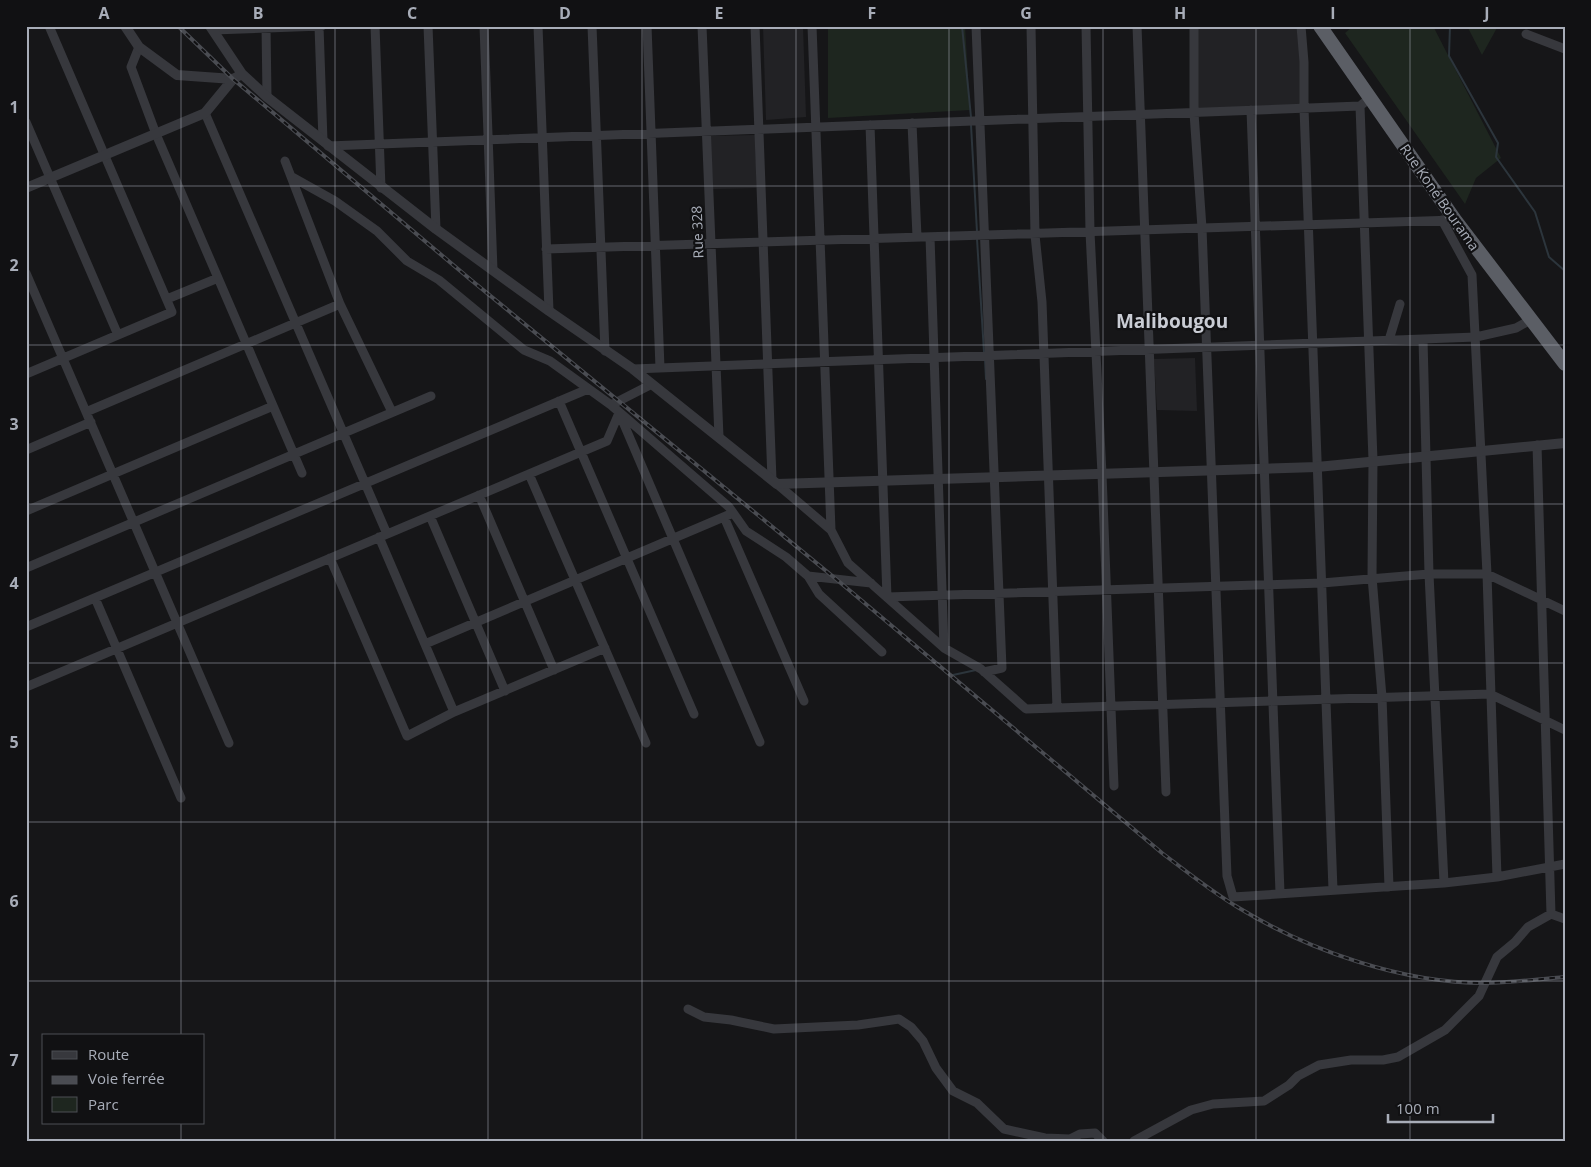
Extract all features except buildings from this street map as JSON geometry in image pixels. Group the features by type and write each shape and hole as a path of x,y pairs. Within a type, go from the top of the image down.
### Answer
{"highway":[{"name":"Rue Koné Bourama","path":"1320,26 1365,102 1449,220 1532,320 1565,364"}],"street":[{"path":"26,374 172,312 49,26"},
{"path":"125,26 139,48 177,75 238,76"},
{"path":"326,144 320,26 212,27 238,76 268,97 326,144 381,188 549,312 633,369 719,437 831,530 848,563 944,648 984,672 1026,709 1490,694 1565,730"},
{"path":"375,26 381,188"},
{"path":"428,26 436,229"},
{"path":"484,26 493,270"},
{"path":"538,26 549,312"},
{"path":"592,26 605,351"},
{"path":"647,26 660,368"},
{"name":"Rue 328","path":"702,26 719,437"},
{"path":"755,26 768,364 775,482"},
{"path":"812,26 831,530"},
{"path":"976,26 1002,668 984,672"},
{"path":"1031,26 1035,235 1043,353 1057,708"},
{"path":"1086,26 1094,352 1102,474 1114,786"},
{"path":"1137,26 1166,792"},
{"path":"1194,26 1194,112 1202,228 1227,876 1233,896 1444,883 1497,877 1565,864"},
{"path":"1301,26 1304,62 1308,224 1333,890"},
{"path":"266,27 268,97"},
{"path":"1526,34 1565,49"},
{"path":"139,48 131,67 156,134 302,473"},
{"path":"26,188 205,113 238,76"},
{"path":"326,144 379,144 1140,115 1304,108 1365,102 1364,223 1373,460 1372,577 1382,697 1389,886"},
{"path":"1251,110 1280,893"},
{"path":"205,113 365,484 425,644 454,712"},
{"path":"26,122 118,335"},
{"path":"912,123 917,237"},
{"path":"870,125 888,598"},
{"path":"285,161 340,304 392,412"},
{"path":"292,177 335,201 377,232 406,261 439,280 524,350 550,361 611,405 746,531 786,557 808,576 819,594 882,652"},
{"path":"546,249 874,238 1035,235 1449,220 1472,275 1487,574 1497,877"},
{"path":"930,237 944,648"},
{"path":"26,273 229,742"},
{"path":"167,300 218,278"},
{"path":"86,412 340,304"},
{"path":"1389,340 1400,304"},
{"path":"633,369 1476,337 1516,328 1532,320"},
{"path":"1423,339 1428,455 1429,574 1437,696 1444,883"},
{"path":"611,405 652,384"},
{"path":"26,627 588,389"},
{"path":"26,568 431,396"},
{"path":"559,401 694,714"},
{"path":"26,511 273,406"},
{"path":"26,687 607,441 619,413"},
{"path":"619,413 760,742"},
{"path":"26,450 91,422"},
{"path":"775,482 883,481 1317,467 1373,460 1565,443"},
{"path":"1537,446 1551,914"},
{"path":"529,474 646,744"},
{"path":"479,495 554,670"},
{"path":"425,644 729,515"},
{"path":"729,515 804,701"},
{"path":"430,516 505,691"},
{"path":"330,558 407,736 454,712 605,648"},
{"path":"888,598 1322,583 1372,577 1429,574 1487,574 1565,611"},
{"path":"808,576 871,583"},
{"path":"95,598 181,798"},
{"path":"1134,1141 1191,1110 1212,1104 1264,1101 1289,1086 1298,1076 1319,1065 1351,1060 1383,1060 1398,1057 1445,1030 1479,996 1497,957 1515,942 1528,926 1551,914 1565,919"},
{"path":"688,1009 704,1017 731,1020 774,1029 858,1025 899,1020 911,1027 923,1041 936,1068 953,1092 977,1103 1004,1129 1045,1138 1070,1139 1080,1134 1095,1133 1103,1141"}],"shaded area":[{"path":"763,26 803,26 806,117 766,120"},
{"path":"1195,26 1304,26 1308,105 1196,109"},
{"path":"755,135 757,188 713,189 710,136"},
{"path":"1195,358 1197,411 1157,410 1154,359"}],"green space":[{"path":"828,26 965,26 970,110 828,118"},
{"path":"1353,26 1433,26 1501,158 1476,178 1465,204 1345,33"},
{"path":"1467,26 1498,26 1482,55"}],"waterway":[{"path":"962,26 971,117"},
{"path":"1450,26 1449,56 1498,143 1496,157 1535,212 1549,257 1565,271"},
{"path":"971,125 977,232"},
{"path":"977,239 984,352"},
{"path":"985,359 986,379"},
{"path":"953,675 976,670"}],"railway":[{"path":"178,26 233,79 471,280 836,579 1162,853 1200,882 1239,908 1296,938 1326,951 1389,971 1454,982 1515,982 1565,977"}],"district":[{"name":"Malibougou","path":"1172,321"}]}
